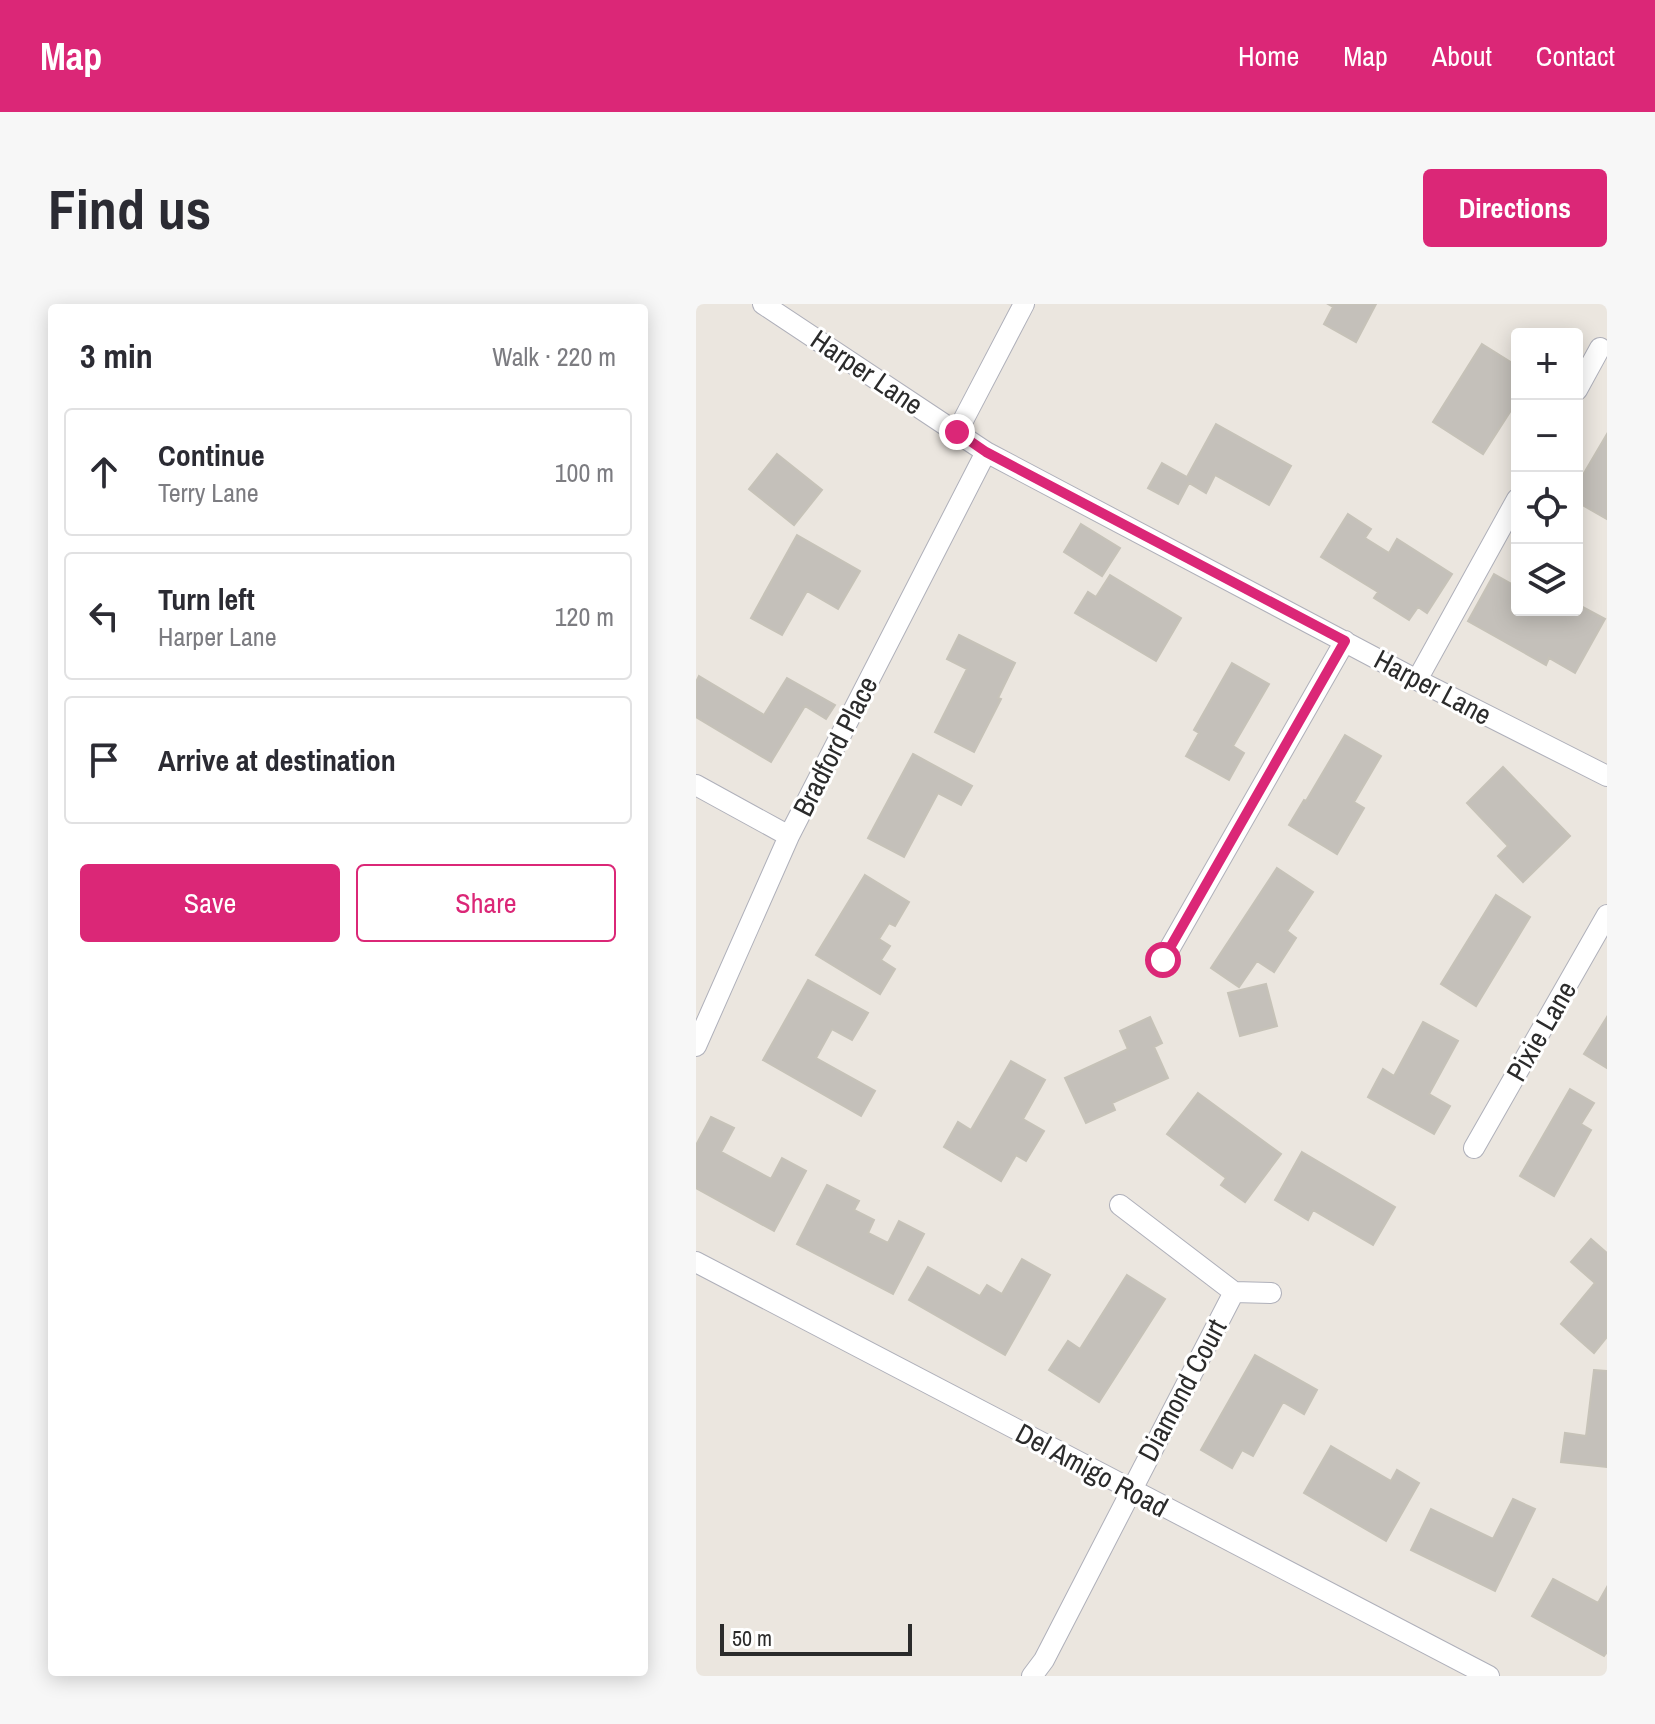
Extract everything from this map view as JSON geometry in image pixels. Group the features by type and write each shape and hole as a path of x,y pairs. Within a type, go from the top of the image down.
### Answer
{"street":[{"name":"Harper Lane","path":"763,304 986,452 1417,680 1607,776"},
{"path":"957,432 1024,304"},
{"path":"1583,379 1600,348"},
{"name":"Bradford Place","path":"696,1046 789,836 986,452"},
{"path":"1417,680 1511,510"},
{"path":"1163,960 1345,641"},
{"path":"696,785 789,836"},
{"name":"Pixie Lane","path":"1474,1148 1607,915"},
{"name":"Diamond Court","path":"1120,1205 1234,1292 1271,1293"},
{"name":"Del Amigo Road","path":"696,1262 1489,1676"},
{"name":"Diamond Court","path":"1032,1676 1044,1660 1234,1292"}],"building":[{"path":"1328,304 1376,304 1356,342 1324,324 1333,307"},
{"path":"1482,344 1511,362 1511,410 1483,454 1433,422"},
{"path":"1216,424 1291,466 1269,505 1215,475 1206,493 1189,483 1178,504 1148,488 1162,463 1187,477"},
{"path":"1607,434 1607,519 1583,505 1583,475"},
{"path":"777,454 822,490 794,525 749,489"},
{"path":"1348,514 1371,529 1365,538 1389,553 1397,539 1452,574 1427,613 1418,607 1409,620 1374,598 1378,592 1321,557"},
{"path":"1081,524 1120,548 1102,576 1064,552"},
{"path":"797,535 860,571 838,609 807,591 782,635 751,618"},
{"path":"1494,574 1511,584 1511,616 1583,616 1583,607 1605,619 1575,673 1549,658 1546,665 1468,621"},
{"path":"1110,575 1181,618 1156,661 1075,613 1088,592 1096,597"},
{"path":"959,635 1015,663 974,752 935,732 967,669 947,659"},
{"path":"1232,663 1269,684 1233,746 1244,753 1229,780 1186,756 1199,733 1194,730"},
{"path":"699,676 764,715 787,678 835,705 826,719 805,706 771,762 696,717 696,682"},
{"path":"1345,735 1381,756 1354,802 1364,808 1337,854 1289,825"},
{"path":"913,754 972,786 961,805 938,793 904,857 868,838"},
{"path":"1503,767 1570,836 1523,882 1498,856 1508,846 1467,803"},
{"path":"1277,868 1313,892 1287,931 1296,938 1274,972 1257,961 1239,987 1211,968"},
{"path":"865,875 909,902 895,926 889,923 879,939 890,946 881,960 895,969 880,994 816,955"},
{"path":"1496,895 1530,917 1476,1006 1441,984"},
{"path":"808,980 868,1013 852,1040 832,1029 816,1058 875,1091 861,1116 763,1060"},
{"path":"1266,984 1277,1026 1240,1036 1228,993"},
{"path":"1150,1017 1162,1043 1154,1047 1168,1078 1112,1103 1115,1110 1086,1123 1065,1078 1128,1049 1120,1031"},
{"path":"1607,1017 1607,1068 1584,1054"},
{"path":"1423,1022 1458,1041 1429,1094 1450,1106 1434,1134 1368,1097 1383,1069 1394,1076"},
{"path":"1011,1061 1045,1080 1023,1119 1044,1131 1026,1161 1016,1155 1001,1181 944,1147 958,1122 971,1130"},
{"path":"1570,1089 1594,1103 1581,1124 1591,1130 1554,1196 1520,1176"},
{"path":"1198,1093 1281,1154 1245,1202 1221,1185 1226,1178 1167,1134"},
{"path":"711,1117 734,1128 721,1152 771,1179 782,1158 806,1171 774,1231 696,1188 696,1145"},
{"path":"1302,1152 1395,1207 1373,1245 1313,1210 1308,1220 1275,1200"},
{"path":"827,1185 859,1201 854,1210 874,1220 868,1233 888,1243 899,1221 924,1234 893,1294 797,1244"},
{"path":"1591,1239 1607,1253 1607,1337 1594,1353 1561,1324 1595,1283 1571,1262"},
{"path":"1022,1259 1050,1275 1005,1355 909,1300 928,1267 980,1296 987,1285 1002,1294"},
{"path":"1127,1275 1165,1299 1099,1402 1049,1370 1068,1341 1080,1349"},
{"path":"1255,1355 1317,1390 1304,1414 1283,1402 1253,1456 1242,1450 1232,1468 1201,1450"},
{"path":"1594,1370 1607,1371 1607,1467 1561,1462 1565,1433 1586,1436"},
{"path":"1331,1446 1391,1481 1397,1470 1419,1483 1386,1541 1304,1493"},
{"path":"1513,1499 1535,1509 1495,1591 1411,1550 1431,1509 1493,1539"},
{"path":"1553,1579 1598,1603 1607,1587 1607,1652 1604,1656 1532,1616"}],"route":[{"path":"957,432 986,452 1345,641 1163,960"}]}
